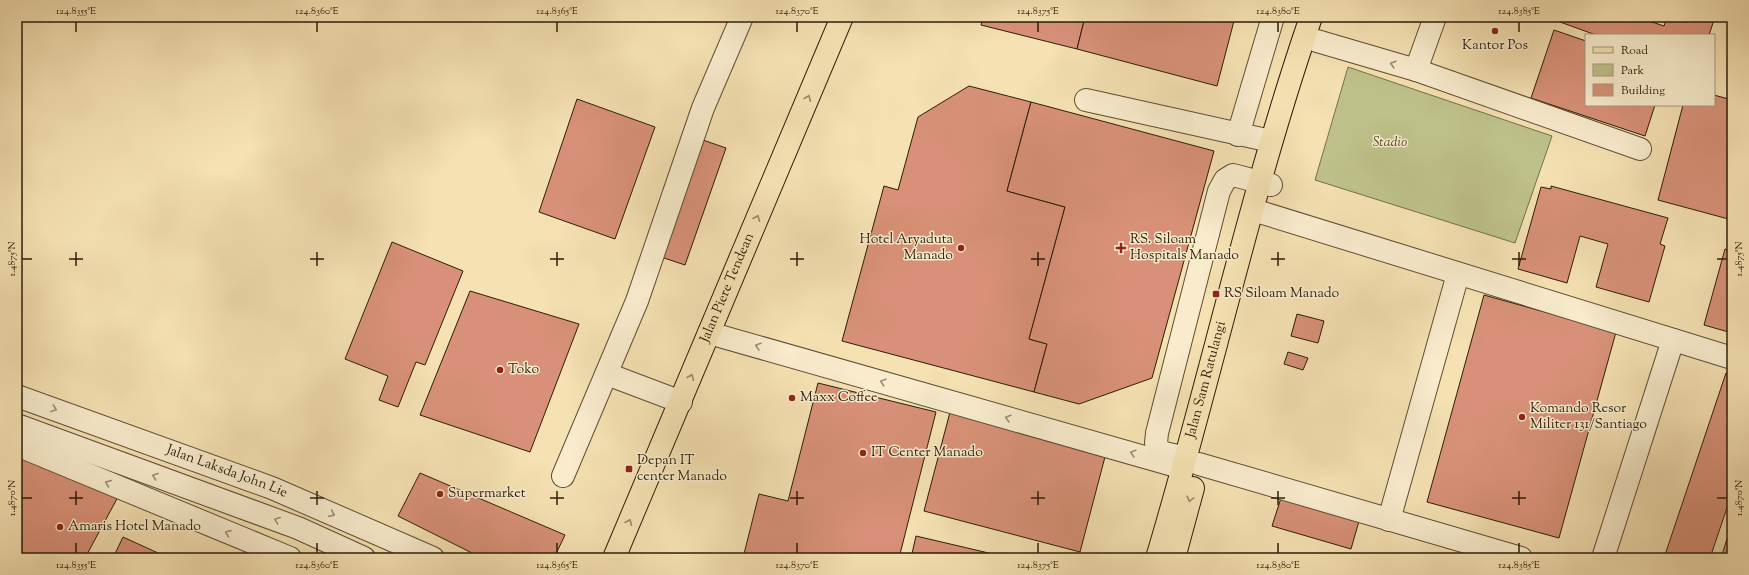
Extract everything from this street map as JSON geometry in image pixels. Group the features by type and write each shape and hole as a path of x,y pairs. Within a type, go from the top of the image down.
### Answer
{"main road":[{"name":"Jalan Piere Tendean","path":"614,558 842,17"},
{"name":"Jalan Sam Ratulangi","path":"1157,558 1190,464 1263,213 1265,183 1271,141 1311,17"},
{"name":"Jalan Sam Ratulangi","path":"1174,558 1190,464 1265,183 1280,149 1325,17"}],"lane":[{"path":"563,476 637,301 703,108 742,17"},
{"path":"1238,135 1273,17"},
{"path":"1416,70 1435,17"},
{"path":"1317,41 1416,70 1640,149"},
{"path":"1086,100 1238,135 1271,141"},
{"path":"1190,464 1160,452 1156,443 1219,191 1225,180 1234,175 1265,183"},
{"path":"1263,213 1732,358"},
{"path":"1389,520 1458,274"},
{"path":"709,333 1190,464 1521,558"},
{"path":"1603,558 1673,340"},
{"path":"607,374 681,402"},
{"name":"Jalan Laksda John Lie","path":"17,396 272,488 433,558"},
{"name":"Jalan Laksda John Lie","path":"17,425 298,528 364,558"},
{"path":"17,445 257,552 290,558"}],"green space":[{"name":"Stadio","path":"1348,67 1552,136 1515,243 1315,180"}],"building":[{"path":"983,17 1085,17 1077,49 981,25"},
{"path":"1085,17 1235,17 1217,86 1077,49"},
{"path":"1637,17 1664,26 1667,17 1715,17 1709,34 1593,34 1549,18"},
{"path":"1554,30 1585,41 1585,106 1655,106 1645,136 1531,98"},
{"name":"Hotel Aryaduta Manado","path":"969,86 1031,102 1007,191 1065,207 1029,339 1047,344 1034,392 842,341 884,186 898,190 918,117"},
{"path":"1715,95 1732,100 1732,220 1658,200 1683,106 1715,106"},
{"path":"577,99 655,127 615,239 539,212"},
{"name":"RS. Siloam Hospitals Manado","path":"1031,102 1214,151 1152,378 1079,404 1034,392 1047,344 1029,339 1065,207 1007,191"},
{"path":"700,139 726,148 685,265 658,256"},
{"path":"1551,186 1668,218 1660,244 1665,246 1649,302 1596,287 1608,244 1580,236 1567,283 1518,269 1541,187 1551,189"},
{"path":"392,242 463,271 425,365 416,362 398,407 379,400 388,376 345,359"},
{"path":"1725,249 1732,251 1732,333 1704,325"},
{"name":"Toko","path":"470,291 579,324 530,452 420,415"},
{"name":"Komando Resor Militer 131/Santiago","path":"1484,295 1616,332 1559,538 1427,502"},
{"path":"1297,314 1324,321 1318,343 1291,336"},
{"path":"1288,352 1308,358 1303,370 1284,364"},
{"path":"1726,373 1732,375 1732,493 1710,558 1664,558"},
{"name":"IT Center Manado","path":"818,383 936,412 899,558 743,558 759,494 788,501"},
{"path":"950,412 1106,453 1080,552 924,511"},
{"name":"Amaris Hotel Manado","path":"17,455 119,495 85,558 17,558"},
{"name":"Supermarket","path":"420,473 565,535 554,558 482,558 398,516"},
{"path":"1281,498 1359,521 1351,549 1272,526"},
{"path":"1730,529 1732,529 1732,558 1721,558"},
{"path":"916,536 1010,558 911,558"},
{"path":"123,537 169,558 113,558"}],"place":[{"name":"Kantor Pos","path":"1495,31"},
{"name":"Hotel Aryaduta Manado","path":"961,248"},
{"name":"RS. Siloam Hospitals Manado","path":"1121,248"},
{"name":"RS Siloam Manado","path":"1216,294"},
{"name":"Toko","path":"500,370"},
{"name":"Maxx Coffee","path":"792,398"},
{"name":"Komando Resor Militer 131/Santiago","path":"1522,417"},
{"name":"IT Center Manado","path":"863,453"},
{"name":"Depan IT center Manado","path":"629,469"},
{"name":"Supermarket","path":"440,494"},
{"name":"Amaris Hotel Manado","path":"60,527"}]}
